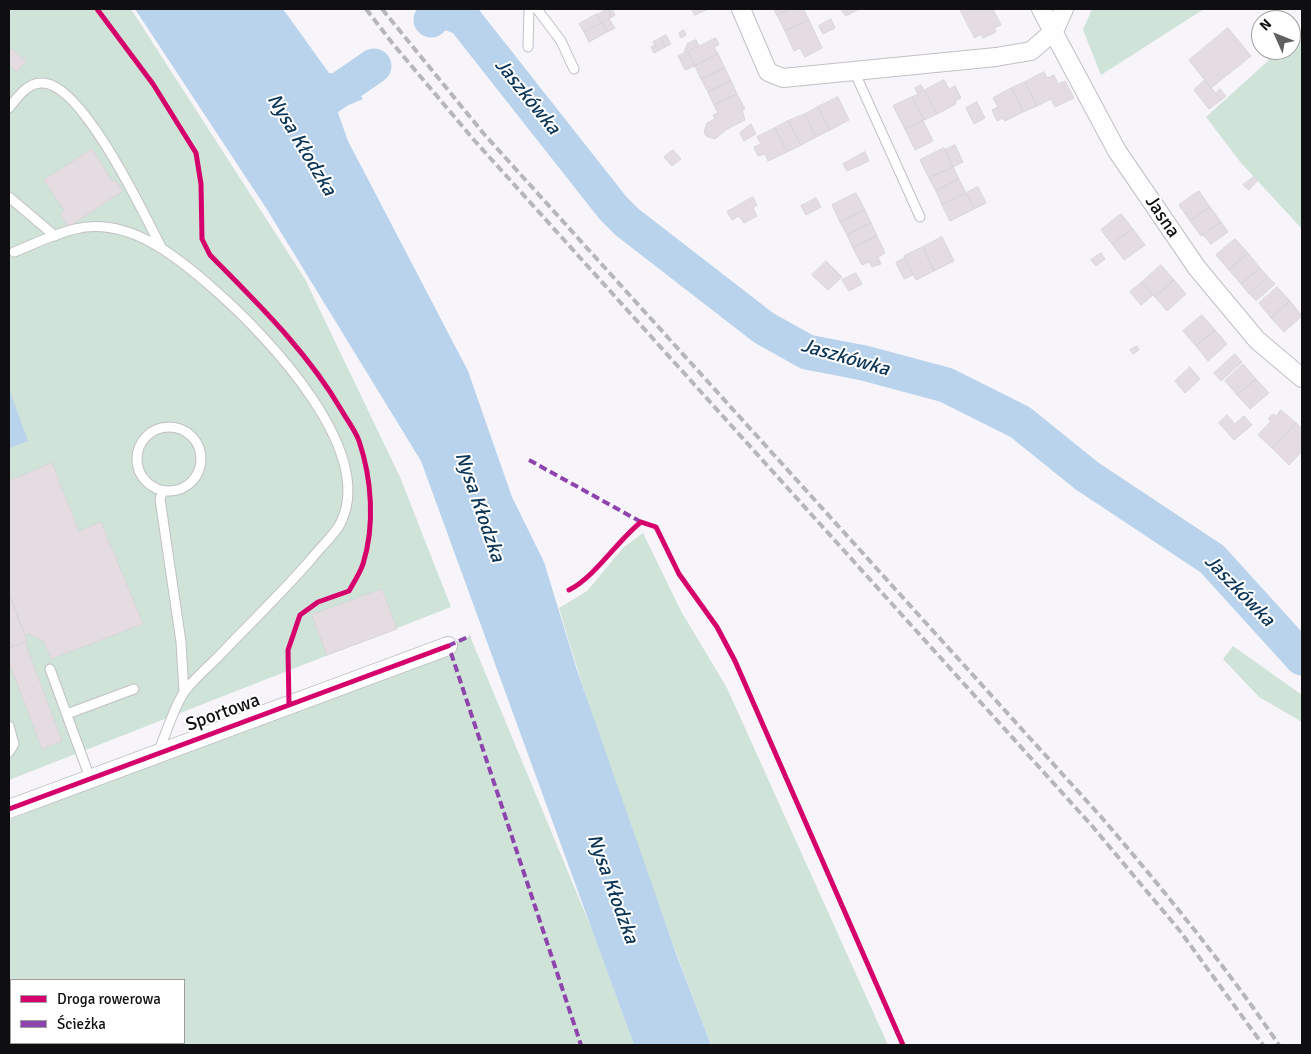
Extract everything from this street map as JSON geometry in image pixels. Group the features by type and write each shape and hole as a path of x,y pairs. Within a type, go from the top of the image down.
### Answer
{"street":[{"path":"741,9 768,72 783,78 996,57 1030,51 1054,32 1064,9"},
{"name":"Jasna","path":"1041,9 1117,151 1197,268 1257,340 1302,378"},
{"name":"Sportowa","path":"9,809 448,646"}],"lane":[{"path":"528,47 529,9"},
{"path":"538,9 561,41 574,69"},
{"path":"854,71 920,217"},
{"path":"9,108 25,89 39,82 49,83 61,89 86,117 122,171 163,250"},
{"path":"9,197 55,236"},
{"path":"14,252 74,229 94,226 125,231 163,250 194,271 252,324 289,367 320,411 338,445 348,473 349,502 338,527 300,572 184,692 158,753"},
{"path":"173,427 190,435 197,442 201,460 200,469 189,484 182,488 163,490 155,488 142,476 138,468 138,450 147,435 155,430 173,427"},
{"path":"163,490 160,499 181,642 184,692"},
{"path":"50,669 90,778"},
{"path":"67,714 134,689"},
{"path":"9,726 14,744 9,752"}],"green space":[{"path":"9,9 131,9 305,279 400,477 451,607 9,780"},
{"path":"1092,9 1204,9 1101,75 1083,30"},
{"path":"1301,31 1302,229 1241,163 1206,117 1269,60 1301,60"},
{"path":"643,533 681,611 727,688 888,1045 711,1045 612,773 559,608 587,591 624,547"},
{"path":"470,636 593,932 634,1045 9,1045 9,820"},
{"path":"1233,646 1302,695 1302,722 1259,697 1223,659"}],"water":[{"name":"Nysa Kłodzka","path":"135,9 283,9 329,73 348,76 363,99 337,110 348,141 468,371 512,497 544,562 577,670 677,956 711,1045 634,1045 421,461 266,208"},
{"path":"9,389 28,441 9,448"}],"building":[{"path":"608,9 612,9 615,15 612,17"},
{"path":"608,9 612,17 602,23 597,15"},
{"path":"692,9 708,9 695,15"},
{"path":"774,9 790,9 777,15"},
{"path":"790,9 803,9 809,20 785,31 777,15"},
{"path":"841,9 859,9 846,16"},
{"path":"960,9 993,9 1001,25 994,28 996,32 983,38 981,34 975,38"},
{"path":"597,14 602,23 584,32 579,24"},
{"path":"609,19 615,28 607,32 602,23"},
{"path":"831,19 835,28 823,34 819,26"},
{"path":"809,20 822,48 805,57 800,48 794,51 785,31"},
{"path":"602,23 607,32 589,42 584,32"},
{"path":"1228,28 1251,56 1211,88 1189,60"},
{"path":"684,30 686,35 681,38 679,33"},
{"path":"666,35 671,44 665,47 661,38"},
{"path":"661,38 665,47 658,51 653,42"},
{"path":"716,38 719,45 714,47 718,54 695,66 688,52"},
{"path":"696,40 699,46 684,53 687,44"},
{"path":"655,45 658,51 654,53 651,47"},
{"path":"12,49 26,61 17,72 9,65 9,53"},
{"path":"688,52 695,66 685,70 678,56"},
{"path":"718,54 725,68 701,79 695,66"},
{"path":"725,68 731,81 708,92 701,79"},
{"path":"1044,72 1047,78 1054,75 1058,84 1065,81 1074,98 1055,107 1051,99 1037,106 1025,82"},
{"path":"944,80 949,89 955,86 961,98 955,101 956,104 937,114 925,90"},
{"path":"1205,80 1221,100 1209,109 1194,90"},
{"path":"731,81 737,94 714,105 708,92"},
{"path":"1025,82 1037,106 1023,112 1012,88"},
{"path":"921,85 937,114 924,120 912,97 918,94 915,88"},
{"path":"1012,88 1023,112 1005,121 1003,118 997,121 992,110 998,107 993,98"},
{"path":"1220,89 1226,96 1221,100 1216,93"},
{"path":"737,94 745,109 742,110 745,120 727,129 715,139 706,136 704,132 707,123 715,119 713,115 718,113 714,105"},
{"path":"838,97 849,120 830,130 818,107"},
{"path":"912,97 924,120 905,129 893,106"},
{"path":"977,102 985,118 974,124 966,108"},
{"path":"818,107 830,130 816,137 805,114"},
{"path":"805,114 816,137 801,145 788,121"},
{"path":"788,121 801,145 787,152 775,128"},
{"path":"923,121 933,141 915,150 905,129"},
{"path":"751,124 756,134 744,141 740,133"},
{"path":"775,128 787,152 768,161 765,154 758,156 754,147 761,144 757,137"},
{"path":"955,145 963,162 953,167 945,150"},
{"path":"944,148 953,167 929,178 920,160"},
{"path":"92,149 113,182 115,180 123,191 68,227 60,214 64,211 44,180"},
{"path":"673,150 681,159 672,166 664,157"},
{"path":"865,152 869,161 847,171 843,164"},
{"path":"953,167 959,179 936,191 929,178"},
{"path":"1254,177 1258,180 1249,190 1243,185"},
{"path":"959,179 966,193 942,205 936,191"},
{"path":"978,187 986,203 974,209 966,193"},
{"path":"1199,191 1210,207 1190,221 1179,205"},
{"path":"856,193 865,210 840,222 832,205"},
{"path":"966,193 974,209 950,221 942,205"},
{"path":"753,197 757,205 753,208 757,216 744,223 739,216 732,220 727,212"},
{"path":"816,198 821,207 806,215 801,206"},
{"path":"1210,207 1221,222 1201,236 1190,221"},
{"path":"865,210 871,223 847,235 840,222"},
{"path":"1121,214 1133,229 1112,244 1101,230"},
{"path":"1221,222 1228,232 1211,244 1203,235"},
{"path":"871,223 877,236 853,248 847,235"},
{"path":"1133,229 1145,245 1124,260 1112,244"},
{"path":"877,236 885,253 878,257 881,264 872,267 869,262 862,265 853,248"},
{"path":"942,237 954,261 934,271 923,247"},
{"path":"1235,239 1248,253 1229,270 1216,255"},
{"path":"923,247 934,271 916,280 904,256"},
{"path":"1101,253 1105,259 1096,266 1091,260"},
{"path":"1248,253 1260,268 1241,284 1229,270"},
{"path":"905,258 913,275 904,279 896,263"},
{"path":"826,261 842,277 828,290 812,275"},
{"path":"1161,265 1174,280 1155,297 1142,282"},
{"path":"1260,268 1268,277 1249,294 1241,284"},
{"path":"856,273 862,284 849,291 842,280"},
{"path":"1269,278 1275,284 1256,301 1250,294"},
{"path":"1174,280 1186,294 1167,311 1155,297"},
{"path":"1142,282 1153,295 1141,305 1130,292"},
{"path":"1277,287 1290,301 1271,318 1259,303"},
{"path":"1290,301 1302,316 1284,332 1271,318"},
{"path":"1202,315 1215,330 1196,346 1183,331"},
{"path":"1215,330 1227,344 1208,361 1196,346"},
{"path":"1137,346 1139,350 1133,354 1130,350"},
{"path":"1235,354 1242,362 1221,381 1214,373"},
{"path":"1243,364 1256,379 1237,395 1225,381"},
{"path":"1190,367 1200,379 1185,393 1175,381"},
{"path":"1256,379 1269,393 1250,409 1237,395"},
{"path":"1281,410 1296,423 1272,448 1258,435 1271,421 1268,419 1273,414 1276,416"},
{"path":"1227,415 1235,424 1244,416 1252,425 1234,440 1219,423"},
{"path":"1296,423 1302,429 1302,451 1289,465 1272,448"},
{"path":"52,463 79,531 101,522 143,624 51,659 44,641 29,634 25,635 9,594 9,481"},
{"path":"382,589 397,629 327,655 312,615"},
{"path":"9,594 27,641 9,648"},
{"path":"25,642 62,741 42,749 9,662 9,648"}],"waterway":[{"name":"Jaszkówka","path":"431,20 443,13 464,19 613,208 627,222 764,328 807,352 864,363 946,385 1020,422 1087,476 1212,559 1302,658"},
{"name":"Jaszkówka","path":"313,108 374,66"}],"railway":[{"path":"366,9 474,140 1093,827 1180,931 1263,1045"},
{"path":"382,9 484,134 1103,819 1194,929 1279,1045"}],"marked path":[{"path":"529,460 641,522"},
{"path":"448,646 470,636"},
{"path":"451,653 581,1045"}],"cycle path":[{"path":"97,9 153,84 196,153 201,184 202,239 210,255 298,348 328,389 359,441 369,487 370,518 367,549 359,574 349,591 318,602 300,615 288,650 289,705"},
{"path":"569,590 587,577 641,522 656,527 679,574 717,627 735,661 903,1045"},
{"path":"9,809 448,646"}]}
